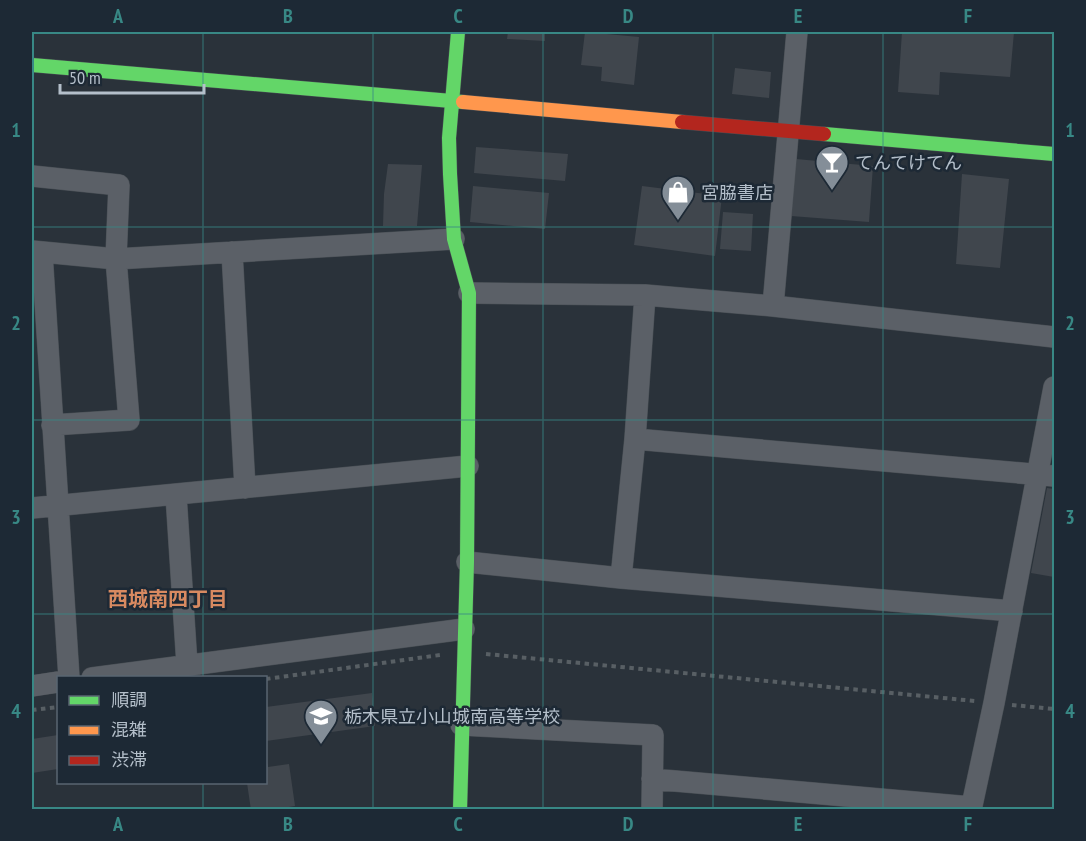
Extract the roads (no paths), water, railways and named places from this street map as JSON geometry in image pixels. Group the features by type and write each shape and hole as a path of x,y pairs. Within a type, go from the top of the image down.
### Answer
{"street":[{"path":"458,32 452,101 450,174 454,239 469,293 467,562 460,810"},
{"path":"773,306 797,32"},
{"path":"32,65 1054,154"},
{"path":"32,177 119,185 116,259 129,420 52,426"},
{"path":"69,676 52,426 40,367 37,252 116,259 454,239"},
{"path":"232,252 245,488"},
{"path":"469,293 645,295 773,306 1054,337"},
{"path":"621,578 635,440 645,295"},
{"path":"652,779 971,808 1012,611 1046,475 1054,387"},
{"path":"635,440 1046,475"},
{"path":"32,508 468,466"},
{"path":"176,495 187,665"},
{"path":"467,562 621,578 1012,611"},
{"path":"107,676 464,629"},
{"path":"32,686 57,682"},
{"path":"461,725 653,735 652,810"}],"place":[{"name":"てんてけてん","path":"832,191"},
{"name":"宮脇書店","path":"678,221"},
{"name":"栃木県立小山城南高等学校","path":"321,745"}],"district":[{"name":"西城南四丁目","path":"168,599"}]}
